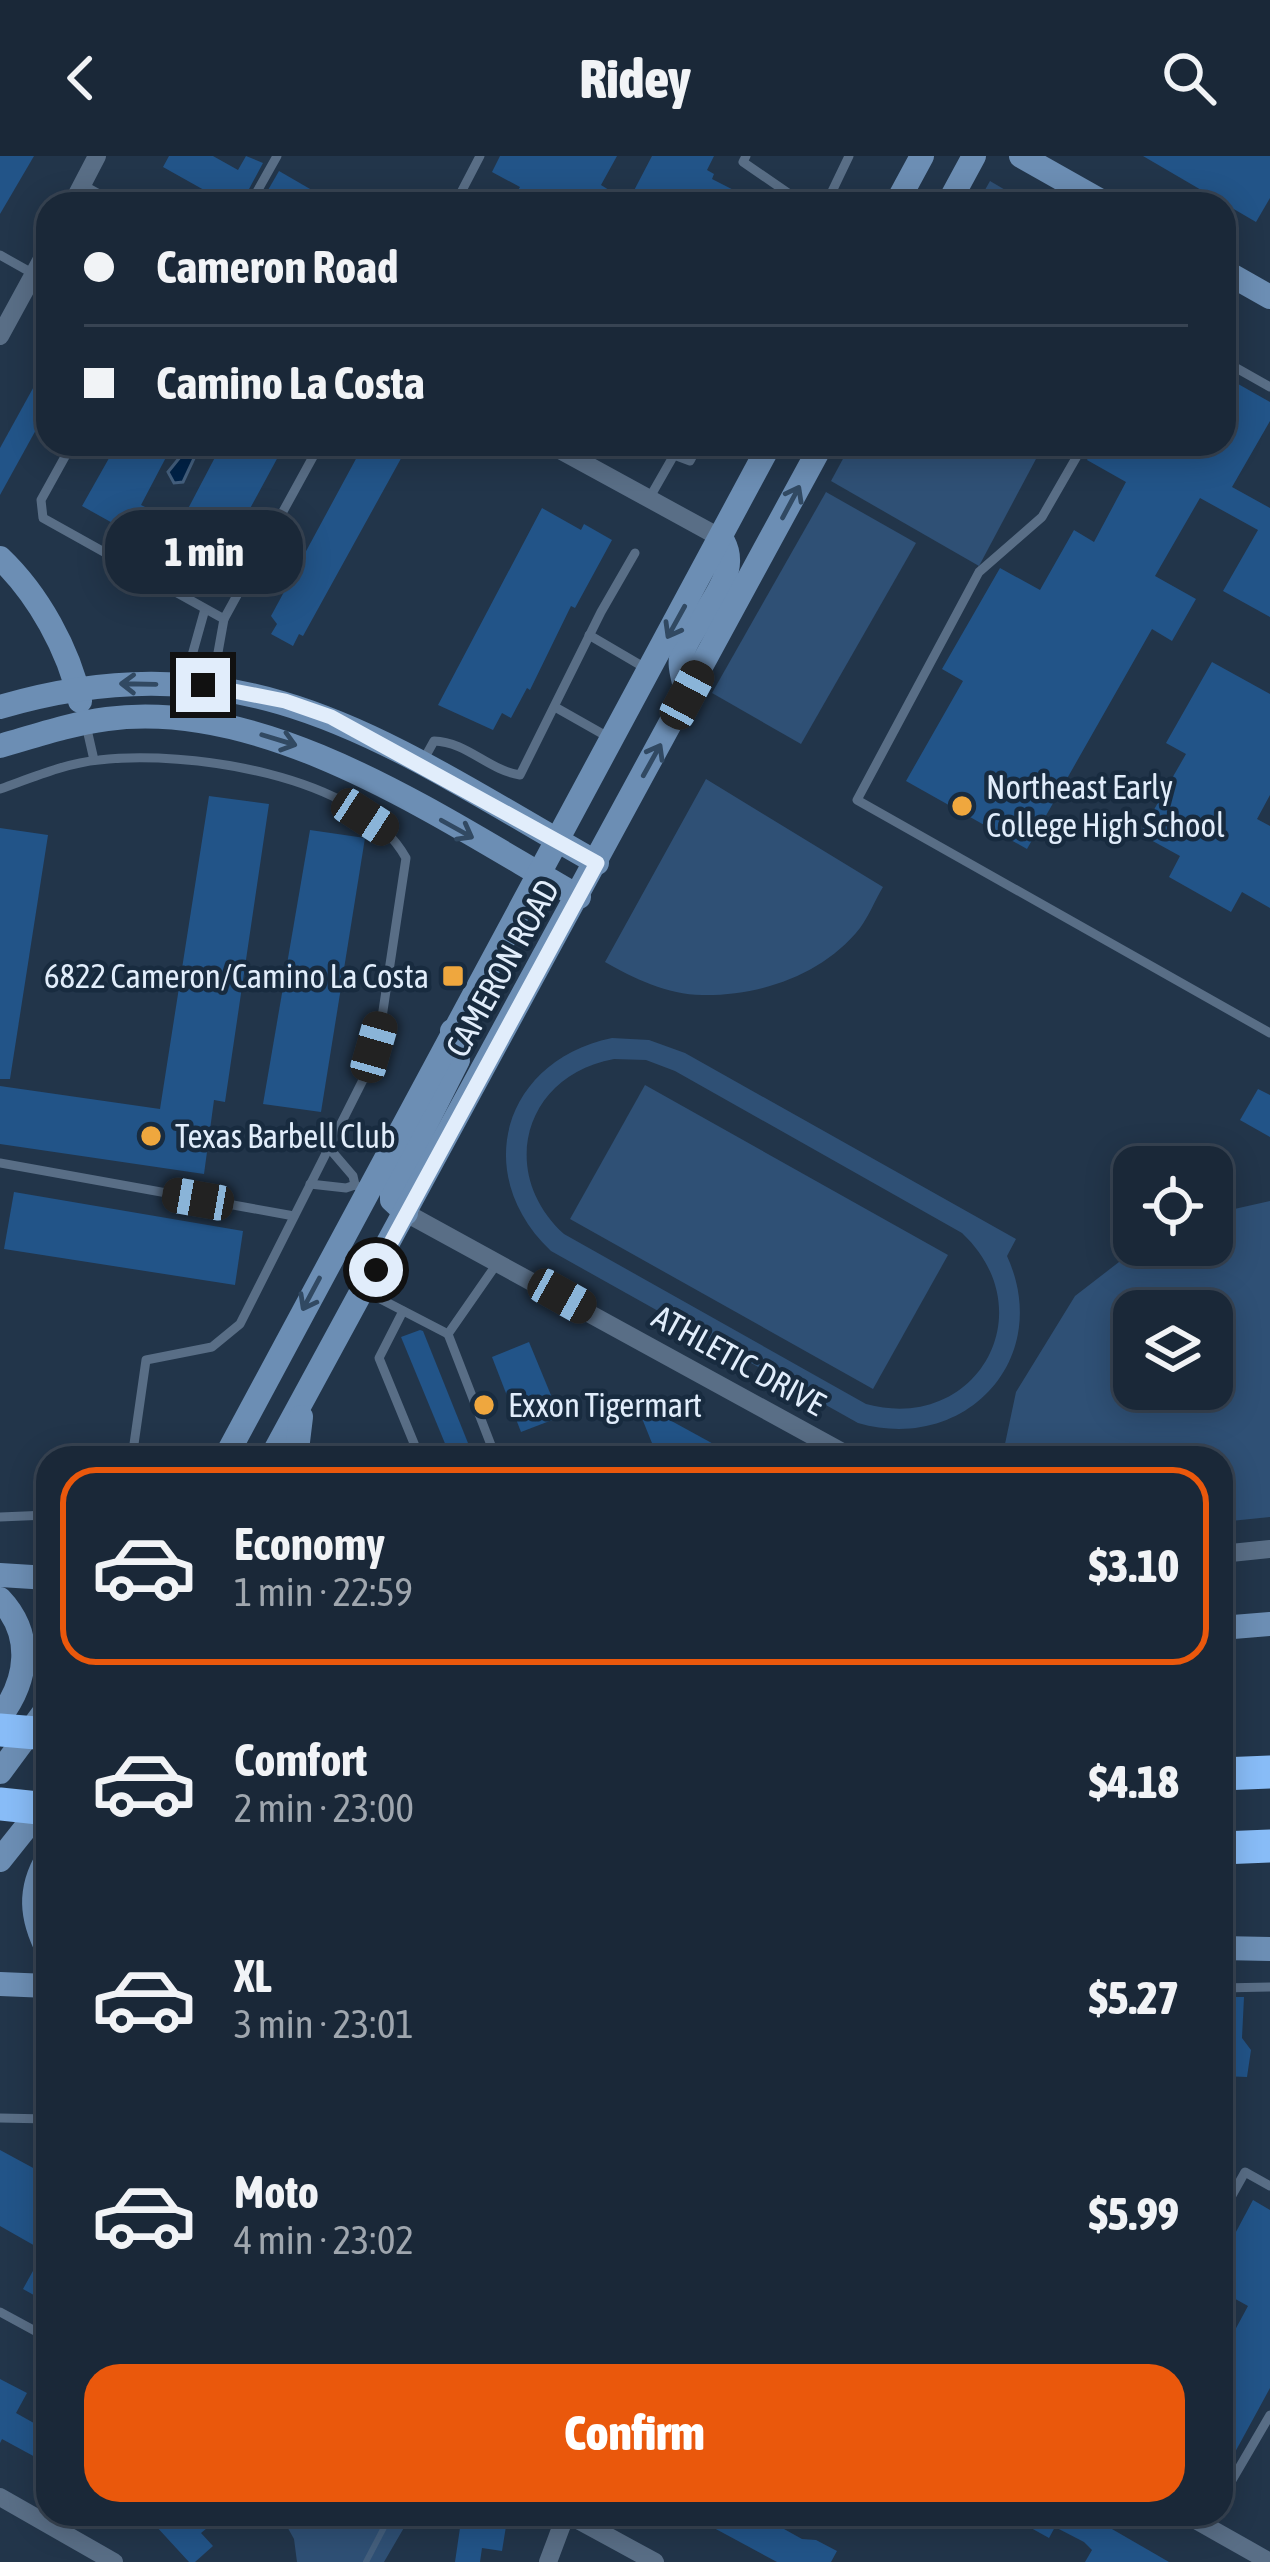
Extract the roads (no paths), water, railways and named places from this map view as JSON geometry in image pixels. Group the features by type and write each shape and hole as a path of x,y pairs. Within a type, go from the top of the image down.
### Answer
{"highway":[{"path":"0,1730 36,1733"},
{"path":"1233,1774 1270,1772"},
{"path":"0,1804 36,1808"},
{"path":"1233,1848 1270,1846"}],"main road":[{"path":"902,192 922,156"},
{"path":"954,192 974,156"},
{"path":"1033,159 1087,192"},
{"path":"1236,278 1270,297"},
{"name":"CAMERON ROAD","path":"231,1446 360,1188 452,1030 764,456"},
{"name":"CAMERON ROAD","path":"278,1446 816,456"},
{"path":"687,695 681,659 730,565 722,538"},
{"path":"0,558 36,600 77,688 86,723"},
{"path":"0,707 110,684 212,686 285,701 331,717 422,764 597,863"},
{"path":"0,746 110,718 205,721 295,744 339,763 579,897"},
{"path":"406,1213 392,1200 392,1191 458,1060 452,1030"},
{"path":"298,1446 303,1403"},
{"path":"0,1599 18,1622 25,1660 12,1701 0,1718"},
{"path":"1233,1627 1270,1624"},
{"path":"0,1772 36,1723"},
{"path":"0,1860 36,1814"},
{"path":"36,1884 36,1922"},
{"path":"1233,1948 1270,1948"},
{"path":"0,1984 36,1986"}],"street":[{"path":"78,192 98,156"},
{"path":"0,336 36,270"},
{"path":"575,456 722,538"},
{"name":"ATHLETIC DRIVE","path":"406,1213 832,1446"},
{"path":"1233,1553 1270,1550"},
{"path":"0,2497 36,2517"},
{"path":"51,2526 115,2562"},
{"path":"548,2562 562,2526"},
{"path":"589,2526 656,2562"},
{"path":"1219,2526 1270,2562"}],"lane":[{"path":"257,192 277,156"},
{"path":"461,192 479,156"},
{"path":"746,156 743,162 787,192"},
{"path":"832,192 849,156"},
{"path":"0,255 34,274"},
{"path":"1236,368 1270,387"},
{"path":"65,456 40,500 43,518 224,619"},
{"path":"212,686 224,619 313,456"},
{"path":"649,498 673,456"},
{"path":"1077,456 1042,517 979,572 857,800 1270,1033"},
{"path":"422,764 434,741 452,742 505,772 520,775 635,553"},
{"path":"184,684 205,608"},
{"path":"590,635 649,671"},
{"path":"555,707 611,739"},
{"path":"86,723 94,760"},
{"path":"0,789 94,760 154,757 219,763 337,799 394,835 406,858 381,1024 368,1070 240,1324 212,1347 146,1360 134,1446"},
{"path":"310,1184 360,1188 328,1148"},
{"path":"0,1163 294,1216"},
{"path":"448,1334 499,1260"},
{"path":"365,1292 448,1334 491,1446"},
{"path":"403,1311 379,1358 415,1446"},
{"path":"0,1517 36,1516"},
{"path":"1233,1988 1270,1987"},
{"path":"0,2117 36,2118"},
{"path":"1233,2194 1245,2172 1270,2186"},
{"path":"0,2312 36,2332"},
{"path":"1233,2478 1270,2415"}],"waterway":[{"path":"366,2562 385,2526"}],"place":[{"name":"Northeast Early College High School","path":"962,806"},
{"name":"6822 Cameron/Camino La Costa","path":"453,976"},
{"name":"Texas Barbell Club","path":"151,1136"},
{"name":"Exxon Tigermart","path":"484,1405"}]}
